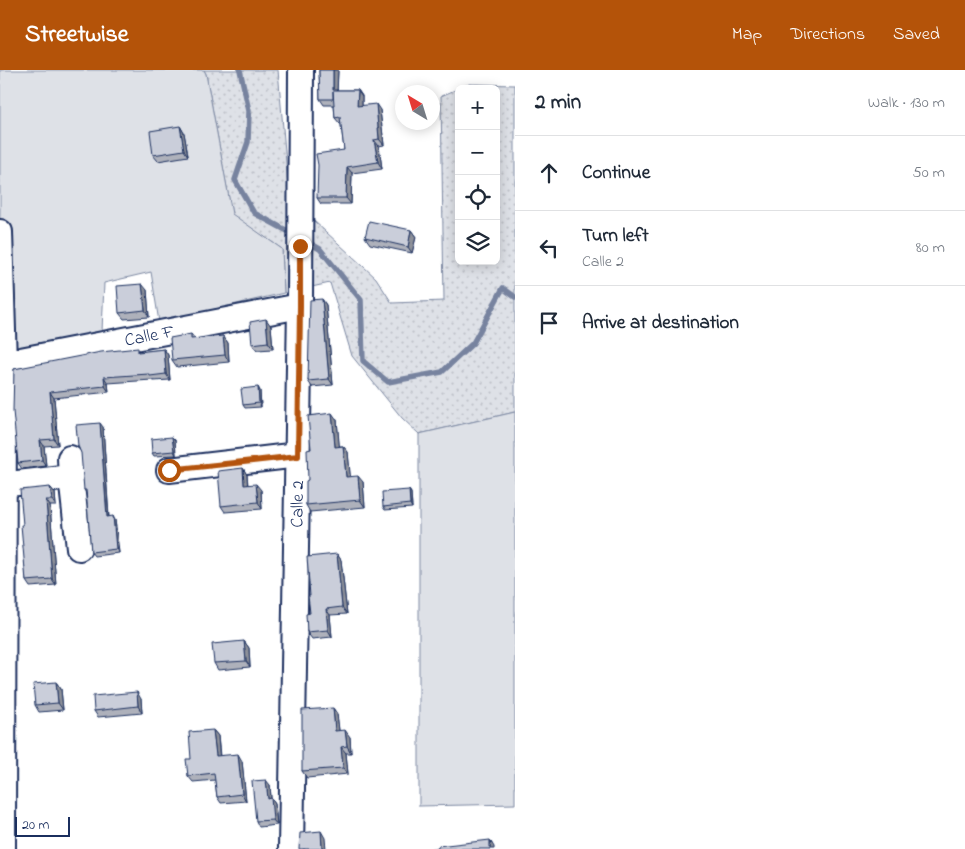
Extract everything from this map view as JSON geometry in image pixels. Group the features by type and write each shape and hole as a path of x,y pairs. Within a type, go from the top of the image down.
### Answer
{"street":[{"name":"Calle 2","path":"291,849 300,306 300,70"},
{"path":"0,232 3,849"},
{"name":"Calle F","path":"2,363 300,306"},
{"path":"169,470 298,456"},
{"path":"2,485 71,467 79,548"}],"shaded area":[{"path":"0,70 204,70 232,214 282,249 284,293 159,322 151,272 104,283 102,332 16,351 0,286"},
{"path":"204,70 278,70 289,198 376,278 392,303 444,301 441,96 455,90 455,265 500,265 500,85 467,85 469,84 515,85 515,412 419,434 402,418 352,356 330,283 284,293 282,249 232,215"},
{"path":"515,412 515,804 419,806 419,434"}],"building":[{"path":"319,70 333,70 333,90 358,90 357,106 376,104 379,139 374,140 378,162 347,167 346,198 317,198 318,165 316,154 344,150 340,117 335,118 333,91 333,99 320,99"},
{"path":"180,126 184,150 153,155 150,131"},
{"path":"369,221 411,230 408,247 365,237"},
{"path":"142,284 145,310 119,313 117,286"},
{"path":"322,299 329,379 308,381 310,300"},
{"path":"266,319 268,342 252,344 250,322"},
{"path":"191,334 191,339 223,336 225,355 172,360 170,338"},
{"path":"138,348 138,352 164,349 166,374 104,377 105,386 50,392 54,439 40,440 42,460 18,463 13,411 14,369 101,352"},
{"path":"258,387 259,403 243,405 241,389"},
{"path":"332,413 335,447 343,446 346,477 358,476 360,500 306,505 306,481 308,480 307,450 311,449 308,416"},
{"path":"100,423 107,517 113,516 116,549 91,552 86,490 84,490 81,453 78,446 76,425"},
{"path":"172,437 174,451 152,453 151,439"},
{"path":"243,468 244,485 256,484 258,502 221,506 218,471"},
{"path":"50,487 52,500 46,500 52,579 26,581 20,490"},
{"path":"409,490 410,504 383,507 382,492"},
{"path":"337,554 342,607 326,609 328,630 307,632 306,614 310,613 308,596 310,596 307,557"},
{"path":"244,641 246,661 214,663 212,644"},
{"path":"56,682 58,703 35,705 33,684"},
{"path":"137,692 138,706 94,711 93,696"},
{"path":"333,708 335,731 345,730 347,746 341,747 343,768 302,771 302,710"},
{"path":"213,730 216,756 238,754 242,794 217,797 214,773 188,776 186,759 191,759 189,732"},
{"path":"266,780 268,799 271,798 273,820 256,821 252,781"},
{"path":"321,831 322,849 299,849 300,833"},
{"path":"490,840 490,849 424,849 438,848 438,846"}],"waterway":[{"path":"240,70 249,111 248,142 235,180 254,213 295,235"},
{"path":"306,241 320,249 361,300 363,361 388,382 442,372 473,343 503,288 515,297"}],"route":[{"path":"169,470 298,456 300,246"}]}
